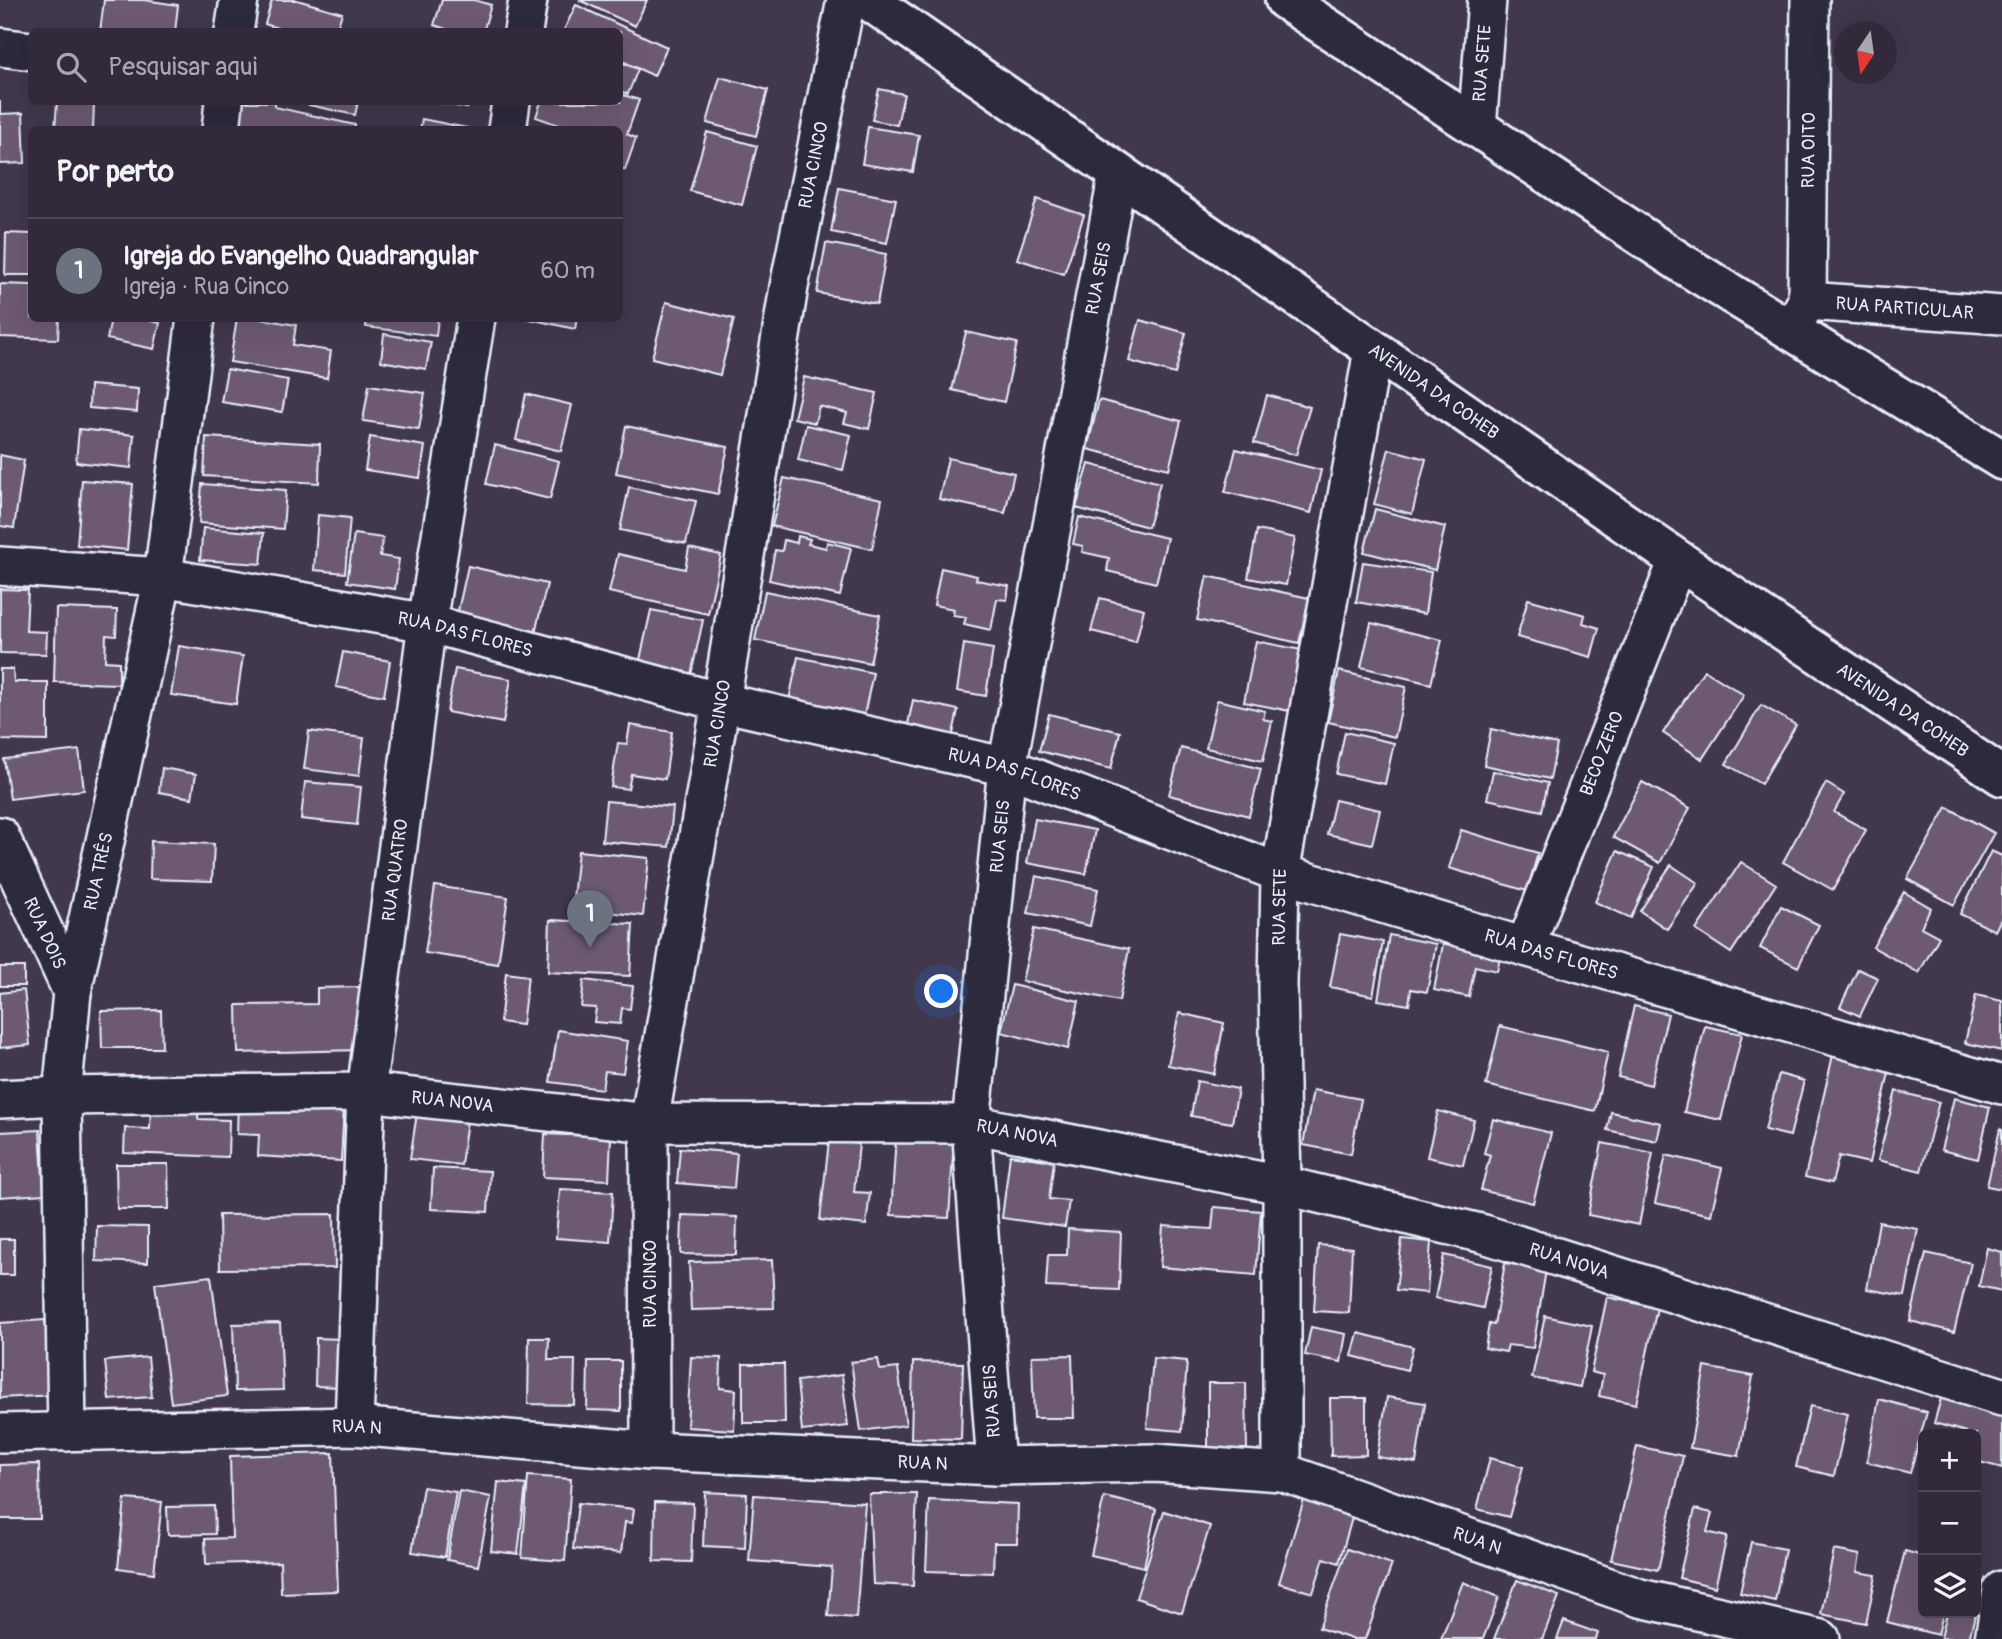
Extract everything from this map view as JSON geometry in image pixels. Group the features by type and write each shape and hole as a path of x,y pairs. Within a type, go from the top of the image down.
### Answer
{"main road":[{"name":"AVENIDA DA COHEB","path":"868,0 1678,560 2002,776"},
{"path":"1285,0 1683,264 1799,316 2002,460"}],"street":[{"path":"235,28 239,0"},
{"path":"524,28 528,0"},
{"name":"RUA CINCO","path":"650,1451 649,1124 722,702 789,288 846,0"},
{"name":"RUA SETE","path":"1477,128 1487,0"},
{"name":"RUA OITO","path":"1799,316 1810,0"},
{"path":"0,47 28,50"},
{"path":"221,126 224,105"},
{"path":"508,126 511,105"},
{"name":"RUA SEIS","path":"996,1466 971,1124 1007,767 1118,173"},
{"name":"RUA PARTICULAR","path":"1799,316 2002,315"},
{"name":"RUA TRÊS","path":"67,1432 62,1096 72,992 163,577 195,322"},
{"name":"RUA QUATRO","path":"354,1426 366,1092 427,623 475,322"},
{"name":"RUA SETE","path":"1282,1472 1282,1185 1278,986 1280,873 1373,350"},
{"name":"BECO ZERO","path":"1525,947 1678,560"},
{"name":"RUA DAS FLORES","path":"0,566 163,577 427,623 722,702 1007,767 1280,873 2002,1085"},
{"name":"RUA DOIS","path":"0,836 72,992"},
{"name":"RUA NOVA","path":"0,1099 366,1092 649,1124 971,1124 1282,1185 1484,1234 2002,1397"},
{"name":"RUA N","path":"0,1433 354,1426 650,1451 996,1466 1155,1463 1282,1472 1640,1598 1821,1639"},
{"path":"1994,1639 2002,1590"}],"building":[{"path":"104,0 144,0 178,5 175,28 100,28"},
{"path":"272,0 297,0 342,13 337,28 278,28 265,24"},
{"path":"442,0 474,0 491,5 484,28 443,28 434,25"},
{"path":"579,0 647,0 635,26"},
{"path":"576,5 667,47 654,76 623,61 623,28 565,28"},
{"path":"623,63 638,69 628,94 623,92"},
{"path":"720,77 768,90 756,136 707,123"},
{"path":"879,89 904,94 897,125 872,120"},
{"path":"623,95 639,100 627,134 636,138 625,170 623,126 562,126 536,117 540,105 623,105"},
{"path":"57,105 94,105 93,126 55,126"},
{"path":"243,105 275,105 355,125 355,126 238,126"},
{"path":"309,105 357,105 355,115"},
{"path":"23,113 25,163 0,164 0,114"},
{"path":"422,119 457,126 421,126"},
{"path":"868,127 919,135 913,172 862,164"},
{"path":"707,132 757,146 742,205 690,191"},
{"path":"839,188 896,199 887,243 831,232"},
{"path":"1037,199 1084,215 1064,274 1017,259"},
{"path":"6,233 28,234 28,275 5,275"},
{"path":"826,243 886,254 877,304 817,293"},
{"path":"0,284 28,285 28,322 59,322 58,339 0,337"},
{"path":"666,302 734,319 720,375 652,358"},
{"path":"1140,320 1186,333 1175,374 1129,361"},
{"path":"110,322 160,323 154,349 107,339"},
{"path":"236,322 279,322 296,325 293,345 331,351 327,378 230,362"},
{"path":"367,322 438,322 436,336 366,327"},
{"path":"543,322 576,322 575,329"},
{"path":"966,332 1017,343 1004,402 952,390"},
{"path":"384,334 431,342 426,369 381,361"},
{"path":"227,369 288,380 282,412 221,402"},
{"path":"804,377 877,393 869,429 844,423 847,413 819,406 815,423 794,418"},
{"path":"90,385 138,389 137,412 89,408"},
{"path":"369,385 425,393 419,429 363,421"},
{"path":"526,394 572,405 561,451 516,440"},
{"path":"1267,395 1310,407 1296,455 1254,443"},
{"path":"1099,400 1181,421 1169,469 1087,449"},
{"path":"806,425 851,435 843,470 798,460"},
{"path":"626,426 728,447 718,494 616,473"},
{"path":"79,429 134,435 131,468 76,462"},
{"path":"206,437 320,444 319,483 204,476"},
{"path":"370,437 425,446 420,478 365,470"},
{"path":"495,445 559,461 550,499 486,484"},
{"path":"1236,449 1321,470 1311,513 1225,492"},
{"path":"1389,449 1426,459 1412,514 1374,504"},
{"path":"0,455 24,460 14,528 0,526"},
{"path":"948,458 1014,473 1005,513 939,499"},
{"path":"1089,464 1160,483 1148,527 1076,508"},
{"path":"784,478 882,499 872,549 772,526"},
{"path":"82,480 133,484 127,550 77,545"},
{"path":"202,484 286,490 283,529 199,523"},
{"path":"629,487 696,501 686,544 620,530"},
{"path":"1375,509 1445,527 1435,570 1364,552"},
{"path":"318,515 350,518 345,573 314,570"},
{"path":"1079,517 1167,538 1156,583 1107,571 1109,558 1082,552 1083,546 1073,544"},
{"path":"203,528 264,533 261,564 200,560"},
{"path":"1257,530 1295,538 1286,585 1248,578"},
{"path":"354,534 383,538 380,556 399,559 395,589 347,582"},
{"path":"798,536 810,539 808,544 826,548 827,542 851,548 840,596 769,580 775,550 782,551 784,540 797,543"},
{"path":"689,548 721,555 708,614 609,592 618,554 685,569"},
{"path":"1363,562 1431,572 1425,614 1356,602"},
{"path":"468,566 547,584 535,633 457,615"},
{"path":"941,568 977,576 976,580 1009,586 1007,600 997,599 991,630 964,624 966,617 953,615 954,609 934,605"},
{"path":"1207,576 1309,598 1299,643 1197,620"},
{"path":"0,589 28,590 26,631 47,632 46,654 0,653"},
{"path":"765,591 880,615 870,663 755,640"},
{"path":"1100,598 1144,609 1136,642 1091,631"},
{"path":"1528,599 1585,615 1583,623 1599,628 1591,657 1517,637"},
{"path":"56,608 117,610 116,636 106,635 105,661 119,662 119,684 54,682"},
{"path":"651,610 703,620 691,675 639,664"},
{"path":"1371,623 1442,640 1431,684 1361,667"},
{"path":"1256,641 1302,650 1290,711 1244,702"},
{"path":"964,644 993,649 986,696 957,691"},
{"path":"179,646 243,656 236,704 171,695"},
{"path":"343,652 390,661 384,696 336,687"},
{"path":"798,657 873,673 863,720 788,705"},
{"path":"0,669 13,669 14,682 48,682 48,741 0,740"},
{"path":"455,669 511,679 503,723 447,712"},
{"path":"1704,670 1744,695 1702,759 1663,733"},
{"path":"1339,671 1406,687 1395,737 1328,722"},
{"path":"913,700 958,710 952,739 907,729"},
{"path":"1217,700 1265,711 1263,719 1272,721 1263,761 1206,748"},
{"path":"1761,705 1796,725 1761,784 1726,764"},
{"path":"1049,714 1120,732 1111,769 1039,751"},
{"path":"630,725 672,732 665,779 631,774 628,789 611,787 618,743 627,744"},
{"path":"1491,729 1557,744 1550,779 1484,765"},
{"path":"309,731 364,738 359,776 304,769"},
{"path":"1345,732 1394,743 1385,784 1336,774"},
{"path":"1181,748 1261,769 1249,816 1169,795"},
{"path":"79,750 84,790 10,799 4,759"},
{"path":"162,768 196,774 192,798 159,792"},
{"path":"1493,771 1548,783 1542,811 1487,799"},
{"path":"305,782 361,787 357,825 301,819"},
{"path":"1642,782 1690,808 1660,863 1613,837"},
{"path":"1826,783 1844,794 1834,812 1866,830 1833,890 1783,862"},
{"path":"1335,800 1380,810 1372,844 1327,834"},
{"path":"606,801 673,807 669,847 602,841"},
{"path":"1947,807 1994,833 1954,905 1907,879"},
{"path":"1035,819 1095,830 1086,874 1027,863"},
{"path":"1461,830 1538,853 1527,891 1449,868"},
{"path":"151,841 214,844 212,881 150,879"},
{"path":"578,851 649,858 643,916 572,908"},
{"path":"1617,851 1654,867 1631,918 1595,902"},
{"path":"1991,851 2002,856 2002,917 1995,931 1960,914"},
{"path":"1741,862 1776,884 1731,953 1696,930"},
{"path":"1671,865 1698,883 1667,929 1640,911"},
{"path":"1036,876 1098,889 1090,926 1028,913"},
{"path":"435,886 508,897 498,964 425,953"},
{"path":"1904,892 1931,908 1921,927 1939,937 1919,973 1873,947"},
{"path":"1781,906 1819,925 1798,967 1760,948"},
{"path":"550,920 633,924 630,976 548,972"},
{"path":"1034,929 1129,949 1119,1001 1022,981"},
{"path":"1340,934 1383,942 1373,996 1330,987"},
{"path":"1445,934 1503,946 1497,971 1475,966 1469,997 1434,990"},
{"path":"1389,935 1436,944 1427,992 1411,989 1409,1005 1378,1000"},
{"path":"0,967 24,967 24,986 0,986"},
{"path":"1858,969 1878,978 1860,1016 1840,1007"},
{"path":"506,973 528,976 522,1025 500,1022"},
{"path":"584,980 633,986 630,1009 622,1008 620,1024 594,1022 596,1008 581,1007"},
{"path":"1012,985 1079,1001 1068,1049 1001,1032"},
{"path":"360,987 361,1050 238,1053 237,1005 317,1004 317,988"},
{"path":"24,990 30,1045 0,1048 0,993"},
{"path":"1976,995 2002,1001 2002,1051 1965,1043"},
{"path":"1634,1006 1668,1014 1651,1085 1618,1077"},
{"path":"161,1010 162,1048 102,1048 101,1011"},
{"path":"1179,1013 1224,1023 1214,1074 1168,1065"},
{"path":"1500,1026 1608,1052 1595,1111 1486,1085"},
{"path":"1705,1026 1742,1034 1721,1120 1684,1112"},
{"path":"558,1030 628,1041 623,1073 605,1071 602,1089 550,1082"},
{"path":"1833,1055 1890,1068 1869,1163 1839,1156 1832,1183 1805,1177"},
{"path":"1779,1074 1804,1081 1790,1136 1765,1130"},
{"path":"1197,1081 1238,1089 1232,1123 1191,1116"},
{"path":"1313,1090 1361,1099 1351,1154 1303,1145"},
{"path":"1896,1091 1939,1102 1921,1171 1878,1160"},
{"path":"1954,1098 1990,1107 1978,1159 1941,1150"},
{"path":"151,1101 199,1103 198,1119 229,1120 228,1157 124,1153 125,1128 150,1129"},
{"path":"238,1101 344,1107 341,1161 258,1156 259,1135 237,1134"},
{"path":"1438,1111 1474,1120 1463,1165 1427,1157"},
{"path":"1611,1112 1661,1123 1657,1141 1607,1130"},
{"path":"417,1113 467,1120 461,1165 410,1159"},
{"path":"1493,1119 1551,1133 1533,1203 1481,1190 1490,1155 1484,1153"},
{"path":"2000,1129 2002,1130 2002,1189 1987,1186"},
{"path":"40,1130 44,1194 0,1197 0,1132"},
{"path":"545,1134 611,1137 609,1180 543,1177"},
{"path":"896,1135 954,1139 949,1218 891,1215"},
{"path":"829,1141 859,1144 854,1192 870,1193 866,1225 820,1220"},
{"path":"1602,1143 1653,1153 1639,1225 1588,1215"},
{"path":"680,1148 737,1153 734,1188 677,1183"},
{"path":"1010,1155 1054,1161 1049,1199 1069,1201 1065,1227 1002,1218"},
{"path":"1666,1155 1722,1168 1711,1215 1655,1203"},
{"path":"116,1164 168,1164 169,1209 117,1209"},
{"path":"433,1168 490,1171 488,1212 431,1209"},
{"path":"560,1189 613,1192 610,1242 556,1238"},
{"path":"1214,1207 1261,1211 1256,1275 1160,1267 1163,1226 1212,1229"},
{"path":"334,1214 335,1268 220,1269 219,1215"},
{"path":"682,1215 737,1217 736,1255 681,1254"},
{"path":"1879,1222 1918,1229 1905,1296 1867,1289"},
{"path":"97,1226 148,1227 148,1263 96,1261"},
{"path":"1068,1229 1121,1232 1119,1290 1046,1287 1048,1255 1067,1255"},
{"path":"0,1239 14,1239 14,1275 0,1275"},
{"path":"1402,1239 1431,1242 1427,1293 1396,1290"},
{"path":"1318,1245 1352,1248 1349,1313 1314,1311"},
{"path":"1987,1248 2002,1252 2002,1291 1979,1286"},
{"path":"1926,1253 1971,1263 1954,1332 1910,1321"},
{"path":"1444,1255 1492,1266 1483,1308 1435,1298"},
{"path":"772,1260 774,1308 691,1310 689,1262"},
{"path":"1505,1263 1546,1270 1533,1348 1508,1345 1506,1352 1485,1348 1489,1324 1494,1325"},
{"path":"211,1276 227,1396 171,1403 155,1283"},
{"path":"1607,1297 1657,1308 1636,1404 1599,1396 1603,1375 1591,1372"},
{"path":"1545,1316 1592,1326 1580,1387 1532,1378"},
{"path":"45,1320 55,1395 0,1398 0,1323"},
{"path":"280,1323 283,1390 235,1391 233,1324"},
{"path":"1311,1327 1346,1334 1341,1362 1305,1355"},
{"path":"1358,1333 1413,1347 1407,1370 1352,1356"},
{"path":"316,1338 341,1339 340,1387 315,1386"},
{"path":"529,1338 549,1338 548,1360 575,1360 574,1405 528,1404"},
{"path":"1072,1355 1074,1418 1034,1418 1032,1356"},
{"path":"148,1357 152,1397 109,1400 105,1361"},
{"path":"691,1357 721,1358 720,1388 736,1390 734,1430 687,1427"},
{"path":"1153,1358 1187,1361 1182,1431 1147,1428"},
{"path":"878,1359 880,1370 898,1368 906,1425 861,1431 851,1362"},
{"path":"588,1361 621,1361 621,1411 587,1410"},
{"path":"913,1362 963,1363 961,1439 911,1438"},
{"path":"743,1364 784,1364 785,1423 743,1423"},
{"path":"1705,1367 1753,1376 1739,1456 1690,1448"},
{"path":"842,1375 848,1426 802,1431 797,1381"},
{"path":"1208,1383 1246,1383 1247,1449 1208,1449"},
{"path":"1942,1395 2002,1413 2002,1468 1981,1462 1981,1429 1955,1429 1934,1423"},
{"path":"1387,1397 1425,1403 1416,1463 1377,1457"},
{"path":"1330,1398 1366,1398 1366,1455 1331,1456"},
{"path":"1879,1399 1927,1412 1922,1429 1918,1429 1918,1444 1910,1473 1867,1462"},
{"path":"1810,1406 1848,1414 1834,1476 1796,1467"},
{"path":"1637,1446 1683,1456 1658,1570 1611,1560"},
{"path":"333,1453 338,1591 281,1593 280,1562 206,1564 205,1539 232,1538 230,1456"},
{"path":"1490,1458 1523,1467 1509,1517 1477,1509"},
{"path":"39,1464 40,1519 0,1519 0,1465"},
{"path":"528,1476 571,1479 565,1561 522,1558"},
{"path":"498,1482 526,1485 518,1554 491,1551"},
{"path":"423,1487 456,1492 445,1557 412,1552"},
{"path":"459,1491 491,1497 478,1566 447,1560"},
{"path":"705,1492 747,1494 745,1548 703,1546"},
{"path":"869,1494 917,1494 913,1586 873,1584"},
{"path":"754,1495 865,1503 856,1618 828,1616 832,1567 749,1561"},
{"path":"1305,1496 1354,1511 1339,1563 1324,1558 1313,1593 1279,1583"},
{"path":"1104,1497 1156,1509 1144,1567 1091,1555"},
{"path":"125,1499 162,1502 154,1573 118,1568"},
{"path":"929,1500 1018,1504 1017,1543 994,1543 993,1573 926,1571"},
{"path":"655,1502 693,1503 691,1562 654,1561"},
{"path":"578,1503 634,1509 632,1523 625,1522 621,1553 573,1549"},
{"path":"214,1506 215,1534 168,1535 167,1507"},
{"path":"1695,1509 1712,1513 1707,1532 1727,1537 1715,1587 1679,1578"},
{"path":"1164,1511 1210,1526 1182,1613 1136,1598"},
{"path":"1751,1542 1785,1549 1775,1601 1740,1593"},
{"path":"1347,1549 1392,1564 1365,1639 1352,1639 1319,1628"},
{"path":"1834,1550 1860,1555 1857,1572 1876,1575 1866,1623 1821,1614"},
{"path":"1905,1551 1918,1555 1918,1618 1942,1618 1938,1635 1887,1622"},
{"path":"1517,1580 1559,1596 1542,1639 1494,1639"},
{"path":"1463,1582 1499,1597 1483,1639 1441,1639"},
{"path":"1946,1618 1975,1618 1969,1639 1941,1638"},
{"path":"1564,1621 1598,1633 1596,1639 1557,1639"}],"place":[{"name":"Igreja do Evangelho Quadrangular","path":"590,948"}]}
